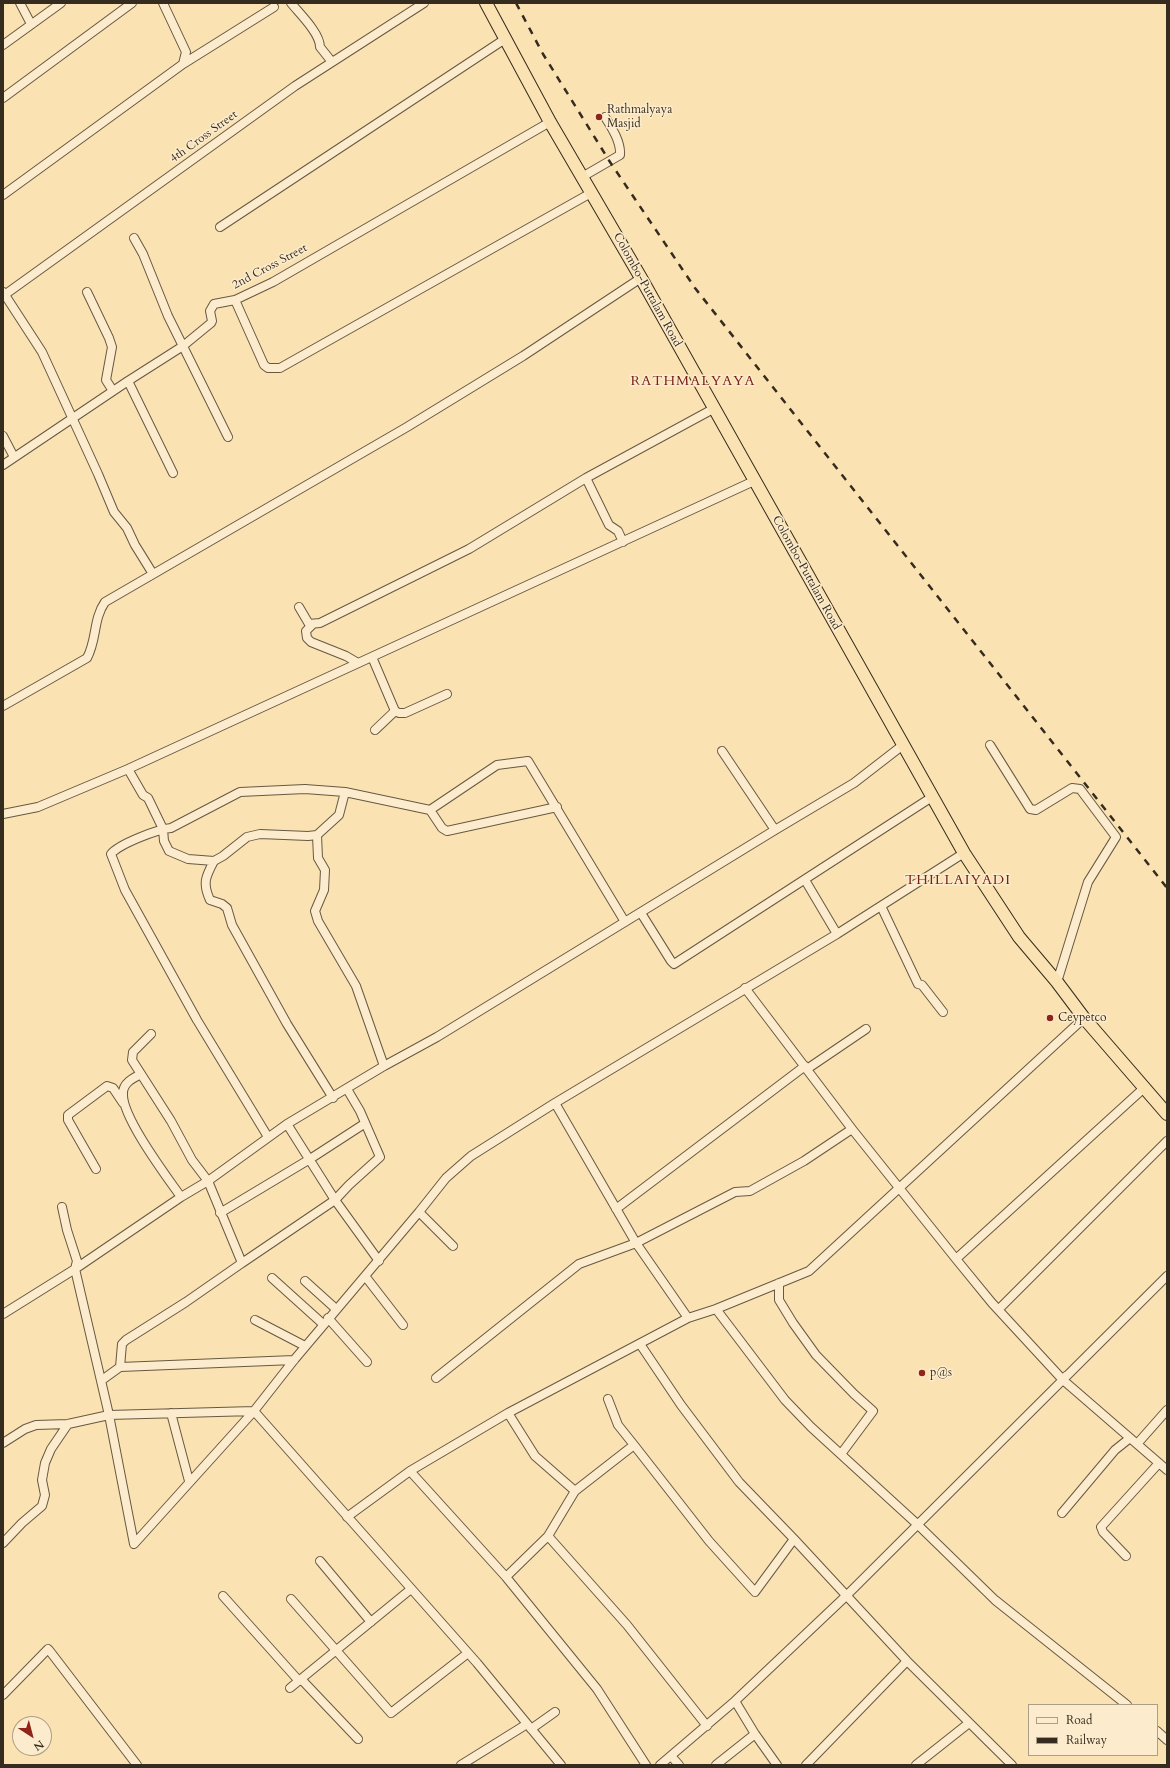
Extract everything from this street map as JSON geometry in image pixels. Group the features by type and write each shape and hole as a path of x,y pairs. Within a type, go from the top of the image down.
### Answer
{"highway":[{"name":"Colombo-Puttalam Road","path":"486,3 550,122 641,278 713,409 964,853 1019,937 1058,982 1084,1018 1167,1114"}],"street":[{"path":"20,3 31,24"},
{"path":"3,45 60,3"},
{"path":"3,98 132,3"},
{"path":"163,3 186,52 183,64"},
{"path":"290,3 309,25 320,41 320,47 332,62"},
{"name":"4th Cross Street","path":"4,294 289,91 424,3"},
{"path":"3,195 183,64 274,4"},
{"path":"220,227 505,39"},
{"path":"582,177 620,155 620,149 614,130 605,117"},
{"name":"2nd Cross Street","path":"3,465 183,346 211,323 210,311 214,304 235,300 273,282 550,122"},
{"path":"235,300 264,365 268,368 280,368 591,193"},
{"path":"134,238 143,254 168,316 228,437"},
{"path":"3,706 87,658 91,650 98,611 105,602 407,427 523,356 641,278"},
{"path":"87,292 112,347 106,380 113,391"},
{"path":"4,294 42,352 114,512 127,528 135,545 153,574"},
{"path":"128,381 173,473"},
{"path":"358,663 346,656 311,642 307,638 306,631 312,625 320,623 469,549 586,478 713,409"},
{"path":"3,436 14,458"},
{"path":"586,478 609,526 618,531 623,542"},
{"path":"3,814 38,807 128,768 754,481"},
{"path":"299,607 306,622 312,625"},
{"path":"372,657 395,711 399,713 405,713 447,694"},
{"path":"375,730 395,711"},
{"path":"3,1314 181,1197 208,1181 287,1124 333,1098 384,1066 437,1037 854,783 903,745"},
{"path":"990,745 1030,809 1036,810 1072,788 1080,789 1116,837 1088,882 1058,982"},
{"path":"722,751 775,830"},
{"path":"430,810 497,765 528,761 625,922"},
{"path":"128,768 142,795 148,798 163,829 164,841 169,851 188,859 214,861 223,856 247,837 260,834 317,835 339,815 345,792"},
{"path":"268,1137 197,1020 155,945 125,890 111,854 115,850 163,829 171,828 240,792 305,789 345,792 430,810 442,828 447,831 557,807"},
{"path":"641,913 674,964 932,797"},
{"path":"317,835 318,858 325,870 324,890 315,911 318,921 356,986 384,1066"},
{"path":"62,1207 67,1230 77,1261 75,1268 102,1380 134,1544 189,1481 254,1412 305,1346 379,1261 446,1178 471,1156 554,1103 837,934 964,853"},
{"path":"214,861 205,881 206,892 210,900 222,904 227,908 232,925 287,1024 333,1098"},
{"path":"804,880 837,934"},
{"path":"881,906 918,984 922,985 944,1012"},
{"path":"745,988 852,1129 992,1303 1063,1380 1167,1470"},
{"path":"347,1517 410,1471 508,1414 688,1318 716,1309 809,1271 899,1186 1084,1018"},
{"path":"616,1209 806,1067 866,1029"},
{"path":"151,1034 132,1052 132,1060 171,1121 192,1160 208,1181 242,1263"},
{"path":"126,1107 123,1093 126,1084 141,1074"},
{"path":"96,1169 68,1120 68,1115 107,1086 113,1088 126,1107 147,1149 181,1197"},
{"path":"956,1259 1144,1088"},
{"path":"120,1367 122,1344 126,1340 186,1302 335,1200 380,1157 364,1124 360,1111 347,1089"},
{"path":"554,1103 636,1243 688,1318"},
{"path":"287,1124 335,1200 379,1261"},
{"path":"220,1213 310,1159 364,1124"},
{"path":"436,1378 579,1264 636,1243 735,1192 750,1191 804,1161 852,1129"},
{"path":"999,1309 1167,1141"},
{"path":"419,1212 453,1246"},
{"path":"365,1276 403,1325"},
{"path":"1063,1380 1167,1276"},
{"path":"272,1278 326,1321 367,1362"},
{"path":"305,1281 336,1309"},
{"path":"779,1283 779,1300 802,1336 837,1377 874,1411 841,1454"},
{"path":"660,1765 735,1701 846,1596 1159,1286"},
{"path":"716,1309 785,1400 811,1427 917,1524 995,1600 1126,1704"},
{"path":"255,1320 305,1346"},
{"path":"640,1344 681,1405 739,1482 908,1661 1012,1765"},
{"path":"102,1380 120,1367 294,1360"},
{"path":"608,1399 618,1425 709,1541 755,1592 794,1539"},
{"path":"1137,1444 1167,1410"},
{"path":"3,1442 25,1429 36,1425 68,1424 109,1415 254,1412 468,1653 561,1765"},
{"path":"171,1413 189,1481"},
{"path":"508,1414 535,1456 575,1491"},
{"path":"3,1543 22,1523 42,1506 45,1495 42,1480 45,1463 51,1449 68,1424"},
{"path":"1062,1513 1115,1450 1130,1438"},
{"path":"506,1577 548,1536 575,1491 634,1445"},
{"path":"1126,1556 1103,1532 1101,1527 1159,1463"},
{"path":"410,1471 506,1577 597,1689 646,1765"},
{"path":"548,1536 627,1625 707,1726"},
{"path":"320,1561 371,1622"},
{"path":"290,1688 411,1590"},
{"path":"223,1596 300,1680 358,1739"},
{"path":"291,1599 335,1651 391,1713 468,1653"},
{"path":"3,1695 48,1649 137,1765"},
{"path":"806,1765 908,1661"},
{"path":"735,1701 755,1734 777,1765"},
{"path":"461,1765 555,1712"},
{"path":"916,1765 969,1723"},
{"path":"1158,1732 1167,1740"},
{"path":"716,1765 755,1734"},
{"path":"671,1756 679,1765"}],"railway":[{"path":"516,3 543,54 610,162 695,288 1167,888"}],"place":[{"name":"Rathmalyaya Masjid","path":"599,117"},
{"name":"Ceypetco","path":"1050,1018"},
{"name":"p@s","path":"922,1373"}],"district":[{"name":"RATHMALYAYA","path":"693,382"},
{"name":"THILLAIYADI","path":"958,881"}]}
